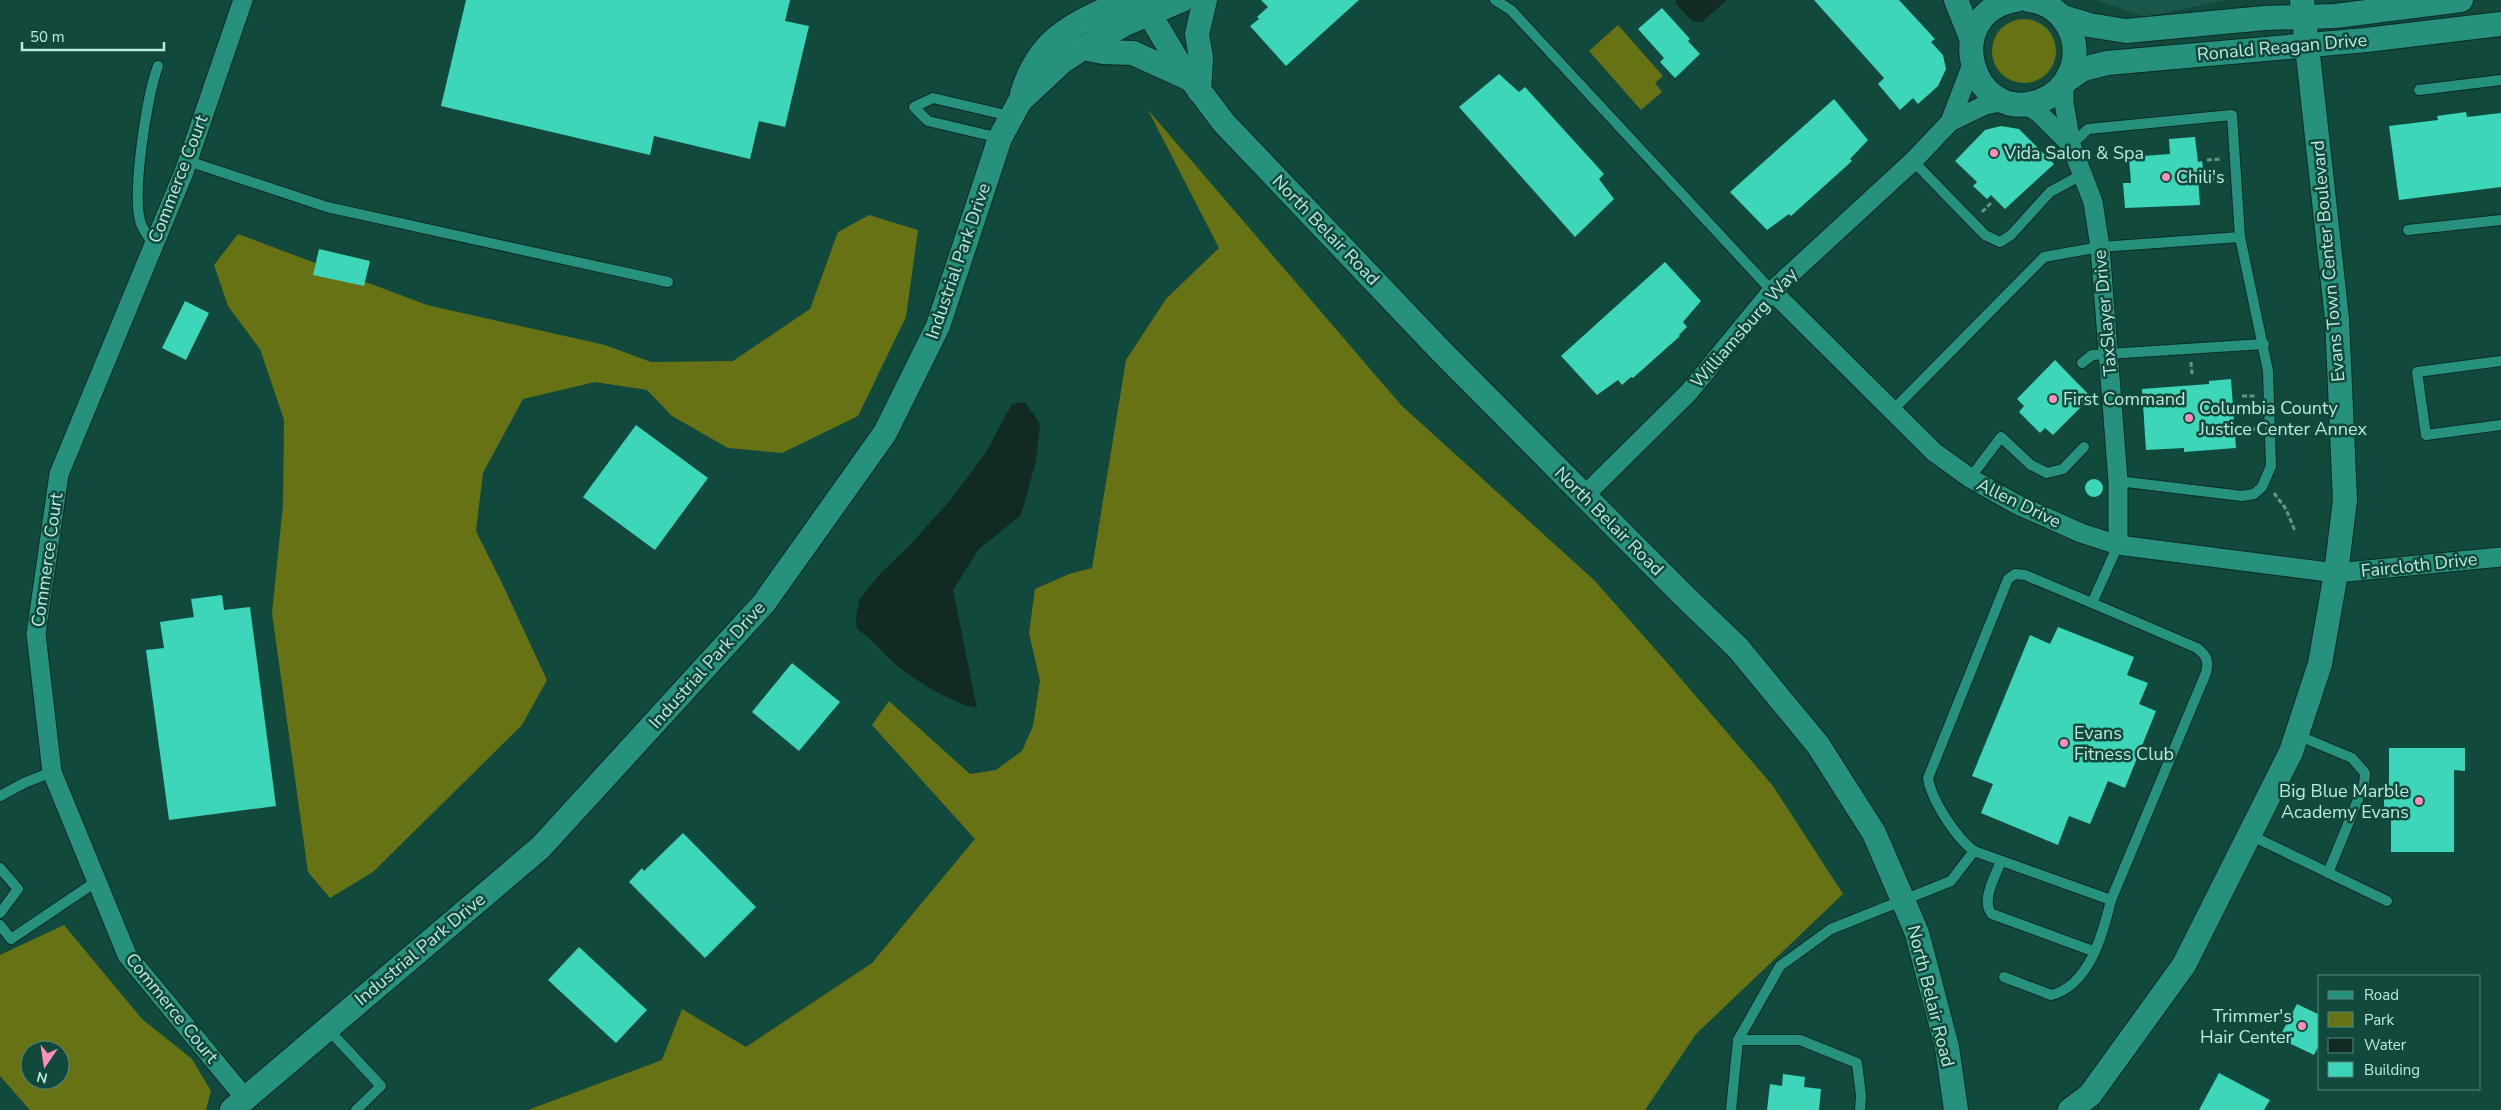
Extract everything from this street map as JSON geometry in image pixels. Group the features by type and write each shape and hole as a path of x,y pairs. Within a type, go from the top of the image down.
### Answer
{"street":[{"name":"Commerce Court","path":"238,1104 127,954 52,772 36,634 58,474 188,161 243,0"},
{"path":"1070,28 1088,0"},
{"name":"Industrial Park Drive","path":"238,1104 541,847 764,603 884,433 938,326 1000,138 1037,58 1050,42 1070,28 1127,0"},
{"path":"1145,7 1182,0"},
{"path":"1083,48 1103,52 1133,53 1195,85 1201,58 1197,34 1205,0"},
{"path":"1956,0 1972,40"},
{"path":"2015,102 1984,86 1972,64 1972,40 1976,27 1984,16 1995,7 2016,0"},
{"name":"Ronald Reagan Drive","path":"2029,0 2051,7 2063,18 2072,32 2076,48 2074,65 2066,82"},
{"name":"Ronald Reagan Drive","path":"2063,18 2126,31 2265,18 2303,9 2335,16 2461,0"},
{"name":"Industrial Park Drive","path":"1015,108 1063,61 1125,24 1145,7"},
{"name":"North Belair Road","path":"1145,7 1180,65 1224,123 1584,496 1738,648 1818,745 1874,833 1918,933 1946,1047 1956,1110"},
{"name":"Evans Town Center Boulevard","path":"2070,1110 2090,1095 2184,966 2291,752 2320,664 2336,573 2345,500 2337,319 2303,9"},
{"name":"Ronald Reagan Drive","path":"2015,102 2046,98 2083,69 2107,63 2366,40 2501,24"},
{"name":"Williamsburg Way","path":"1950,122 1972,64"},
{"name":"TaxSlayer Drive","path":"2066,82 2064,102 2071,145 2093,202 2100,247 2118,481 2118,545"},
{"name":"Williamsburg Way","path":"1584,496 1689,392 1772,291 1913,161 1950,122 1985,105 2015,102"},
{"name":"TaxSlayer Drive","path":"2015,102 2039,113 2071,145"},
{"name":"Allen Drive","path":"1772,291 1934,452 1970,478 2016,504 2065,526 2118,545 2336,573"},
{"name":"Faircloth Drive","path":"2336,573 2501,557"}],"lane":[{"path":"1496,0 1511,10 1772,291"},
{"path":"153,244 141,223 137,186 152,83 158,66"},
{"path":"2419,90 2501,80"},
{"path":"1000,138 928,121 914,107 933,98 1015,108"},
{"path":"2071,145 2088,129 2232,116 2240,237 2264,344 2268,371 2271,466 2264,484 2254,494 2242,496 2118,481"},
{"path":"188,161 327,207 668,282"},
{"path":"1913,161 1985,235 2000,242 2011,234 2050,192 2083,174"},
{"path":"2408,230 2501,220"},
{"path":"1892,411 2044,257 2100,247 2240,237"},
{"path":"2082,363 2092,355 2264,344"},
{"path":"2501,361 2417,372 2426,435 2501,425"},
{"path":"1970,478 2001,437 2031,465 2047,473 2063,469 2084,447"},
{"path":"2092,603 2118,545"},
{"path":"2004,977 2051,995 2061,993 2070,987 2084,972 2104,928 2111,900 2206,673 2208,663 2205,654 2197,648 2025,575 2015,574 2008,579 1928,778 1930,791 1963,844 1974,851 2111,900"},
{"path":"2297,735 2352,758 2365,773 2364,785 2328,873"},
{"path":"0,796 24,783 52,772"},
{"path":"2250,835 2387,901"},
{"path":"1731,1110 1738,1040 1780,966 1831,929 1951,881 1974,851"},
{"path":"2001,861 1986,902 1988,910 1992,914 2093,951"},
{"path":"0,868 18,889 0,913"},
{"path":"0,925 11,939 97,881"},
{"path":"327,1028 381,1086 356,1110"},
{"path":"1738,1040 1800,1040 1857,1062 1861,1096 1860,1110"}],"path":[{"path":"2207,160 2226,158"},
{"path":"2209,179 2227,178"},
{"path":"1980,215 1992,202"},
{"path":"2191,357 2192,374"},
{"path":"2242,396 2259,396"},
{"path":"2242,413 2260,412"},
{"path":"2243,430 2260,429"},
{"path":"2264,484 2280,499 2295,531"}],"shaded area":[{"path":"2095,0 2227,0 2145,17"}],"green space":[{"path":"2018,19 2030,19 2047,28 2054,39 2056,51 2054,63 2047,74 2030,83 2018,83 2006,78 1997,69 1992,57 1992,45 1997,33 2006,24"},
{"path":"1618,25 1663,76 1655,83 1662,92 1641,110 1589,51"},
{"path":"1148,110 1401,405 1594,580 1773,786 1843,894 1696,1034 1645,1110 528,1110 662,1060 682,1009 746,1047 872,963 975,839 872,725 889,701 970,774 996,770 1022,751 1033,726 1040,681 1029,633 1035,589 1069,574 1092,568 1126,360 1166,299 1219,248"},
{"path":"869,215 918,230 906,317 858,416 782,453 728,448 672,416 647,390 595,382 523,399 483,473 476,531 547,680 522,725 373,872 330,898 308,872 272,613 283,505 284,420 260,349 228,306 214,265 238,234 427,305 605,345 651,362 733,361 810,309 838,232"},
{"path":"64,925 142,1019 192,1059 211,1091 206,1110 30,1110 0,1076 0,955"}],"water":[{"path":"1676,0 1727,0 1702,22 1693,22 1676,4"},
{"path":"1025,402 1040,424 1036,461 1021,515 979,549 953,590 977,708 967,706 944,696 900,668 857,629 856,616 859,600 880,574 910,545 952,498 985,454 1012,404"}],"building":[{"path":"466,0 790,0 785,21 809,26 785,127 759,121 750,159 654,136 650,155 441,106"},
{"path":"1261,0 1359,0 1286,66 1250,26 1259,19 1257,17 1268,7"},
{"path":"1814,0 1899,0 1935,39 1931,42 1943,55 1946,69 1938,86 1918,104 1913,98 1900,110 1878,84 1884,78"},
{"path":"1662,8 1690,39 1688,41 1700,54 1675,78 1660,62 1664,58 1638,29"},
{"path":"1499,74 1519,92 1525,87 1604,174 1599,179 1614,199 1575,237 1459,107"},
{"path":"1834,99 1868,140 1850,159 1852,161 1791,216 1789,214 1767,230 1730,192"},
{"path":"2466,112 2467,117 2501,113 2501,187 2399,200 2389,126 2438,120 2437,116"},
{"path":"2001,126 2019,129 2054,164 2005,209 1991,195 1987,199 1973,186 1977,182 1955,161 1985,130"},
{"path":"2195,137 2198,162 2202,161 2204,176 2198,177 2200,205 2125,208 2123,183 2131,183 2129,157 2170,154 2169,139"},
{"path":"319,249 370,261 364,286 313,275"},
{"path":"1665,262 1701,301 1683,322 1687,327 1680,336 1633,378 1631,377 1622,385 1618,380 1597,395 1561,356"},
{"path":"185,301 209,313 186,360 162,348"},
{"path":"2055,360 2091,397 2053,435 2045,428 2040,433 2019,412 2024,406 2017,399"},
{"name":"Columbia County Justice Center Annex","path":"2231,379 2236,448 2184,452 2184,448 2146,450 2142,389 2209,384 2209,381"},
{"path":"636,425 708,478 655,550 583,497"},
{"path":"2094,479 2100,482 2103,488 2100,494 2094,497 2088,494 2085,488 2088,482"},
{"path":"222,595 224,610 250,607 276,806 169,820 146,650 164,648 160,622 194,617 191,599"},
{"name":"Evans Fitness Club","path":"2058,627 2134,657 2127,675 2148,683 2139,704 2156,711 2125,788 2108,781 2090,824 2069,816 2058,845 1981,813 1993,784 1972,776 2030,635 2050,644"},
{"path":"792,663 840,702 799,751 752,712"},
{"name":"Big Blue Marble Academy Evans","path":"2389,748 2465,748 2465,771 2454,770 2454,852 2391,852 2391,819 2384,820 2384,782 2389,782"},
{"path":"683,833 756,907 705,958 629,882 642,868 644,871"},
{"path":"579,947 647,1010 616,1043 548,980"},
{"name":"Trimmer's Hair Center","path":"2297,1004 2318,1014 2318,1047 2314,1055 2279,1038"},
{"path":"2219,1073 2270,1100 2264,1110 2199,1110"},
{"path":"1783,1074 1805,1077 1804,1087 1821,1089 1819,1110 1767,1110 1770,1084 1782,1086"}],"place":[{"name":"Vida Salon & Spa","path":"1994,153"},
{"name":"Chili's","path":"2166,177"},
{"name":"First Command","path":"2053,399"},
{"name":"Columbia County Justice Center Annex","path":"2189,418"},
{"name":"Evans Fitness Club","path":"2064,743"},
{"name":"Big Blue Marble Academy Evans","path":"2419,801"},
{"name":"Trimmer's Hair Center","path":"2302,1026"}]}
